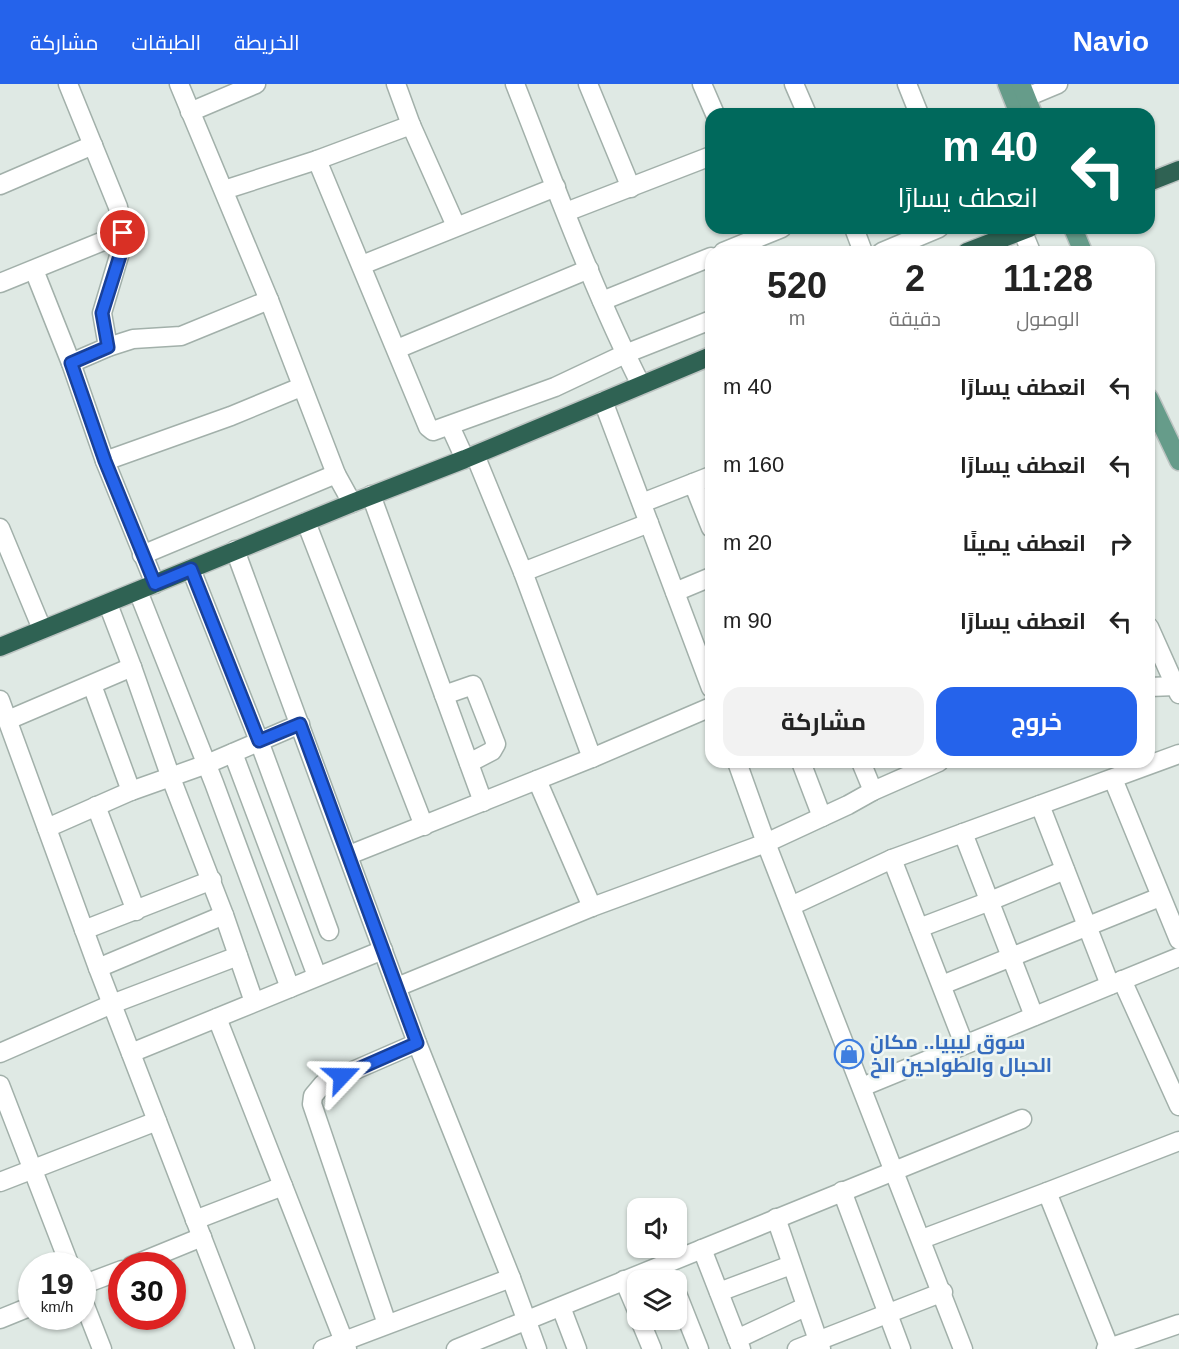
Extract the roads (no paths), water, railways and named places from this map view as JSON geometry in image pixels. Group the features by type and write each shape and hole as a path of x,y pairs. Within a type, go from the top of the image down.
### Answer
{"highway":[{"path":"1155,180 1179,170"},
{"path":"982,246 1013,234"},
{"path":"0,647 371,495 470,457 705,358"}],"main road":[{"path":"1007,84 1020,99"},
{"path":"1155,411 1179,461"}],"street":[{"path":"68,84 118,207 123,233 123,246 102,313 108,347"},
{"path":"179,84 269,300 336,474 352,503"},
{"path":"190,112 256,84"},
{"path":"396,84 411,125 456,226"},
{"path":"515,84 602,301 640,385"},
{"path":"588,84 631,188"},
{"path":"702,84 712,108"},
{"path":"794,84 804,108"},
{"path":"907,84 917,108"},
{"path":"1020,99 1058,84"},
{"path":"224,190 317,160 411,125"},
{"path":"0,185 93,145"},
{"path":"566,212 705,158"},
{"path":"317,160 430,430 435,431 450,426 555,387 625,354 705,322"},
{"path":"362,265 556,187"},
{"path":"0,283 123,233"},
{"path":"738,246 767,234"},
{"path":"896,246 925,234"},
{"path":"602,301 705,259"},
{"path":"397,350 589,269"},
{"path":"34,270 71,363 105,461 155,584"},
{"path":"71,363 133,339 181,336 269,300"},
{"path":"105,461 231,416 301,387"},
{"path":"603,400 705,672"},
{"path":"450,426 470,457 523,572 592,758"},
{"path":"142,555 336,474"},
{"path":"642,503 705,478"},
{"path":"693,483 705,513"},
{"path":"371,495 483,802"},
{"path":"306,522 424,826"},
{"path":"523,572 649,523"},
{"path":"0,528 42,629"},
{"path":"235,550 417,1043 537,1349"},
{"path":"191,569 259,741 329,931"},
{"path":"675,592 705,580"},
{"path":"138,591 207,764 290,988"},
{"path":"108,604 171,778 212,880 254,1002"},
{"path":"1155,640 1177,690"},
{"path":"8,720 132,667"},
{"path":"92,685 131,792"},
{"path":"444,696 473,685 496,744 492,751 469,763"},
{"path":"1155,688 1177,690"},
{"path":"0,700 98,968 245,1349"},
{"path":"349,855 592,758 705,710"},
{"path":"47,828 300,724"},
{"path":"233,753 318,976"},
{"path":"1155,763 1179,754"},
{"path":"739,768 766,843 943,1292 963,1349"},
{"path":"803,768 822,817"},
{"path":"863,768 873,791"},
{"path":"397,987 592,907 766,843 925,768"},
{"path":"791,906 892,859 1142,768"},
{"path":"1113,779 1179,940"},
{"path":"537,780 592,907"},
{"path":"1040,805 1088,926 1179,1106"},
{"path":"96,806 136,911"},
{"path":"963,833 1034,1016"},
{"path":"892,859 964,1044"},
{"path":"919,928 1065,870"},
{"path":"84,930 212,880"},
{"path":"942,985 1160,897"},
{"path":"98,968 224,915"},
{"path":"131,1053 382,950"},
{"path":"0,1053 112,1004 238,956"},
{"path":"862,1087 1179,957"},
{"path":"217,1018 345,1345"},
{"path":"387,1324 312,1104 313,1096 323,1084 417,1043"},
{"path":"0,1085 65,1252"},
{"path":"456,1349 1022,1119"},
{"path":"0,1182 158,1121"},
{"path":"922,1239 1179,1141"},
{"path":"157,1252 283,1186"},
{"path":"843,1191 901,1349"},
{"path":"1047,1192 1108,1348 1179,1324"},
{"path":"776,1218 820,1345"},
{"path":"702,1249 739,1344 805,1306"},
{"path":"666,1264 668,1270"},
{"path":"719,1292 792,1265"},
{"path":"323,1349 345,1345 387,1324 511,1278"},
{"path":"624,1280 627,1287"},
{"path":"797,1349 820,1345 888,1313 943,1292"},
{"path":"561,1307 578,1349"},
{"path":"0,1319 18,1312"},
{"path":"687,1319 699,1349"},
{"path":"95,1330 102,1349"},
{"path":"644,1330 652,1349"}],"place":[{"name":"سوق ليبيا.. مكان الحبال والطواحين الخ","path":"849,1054"}]}
